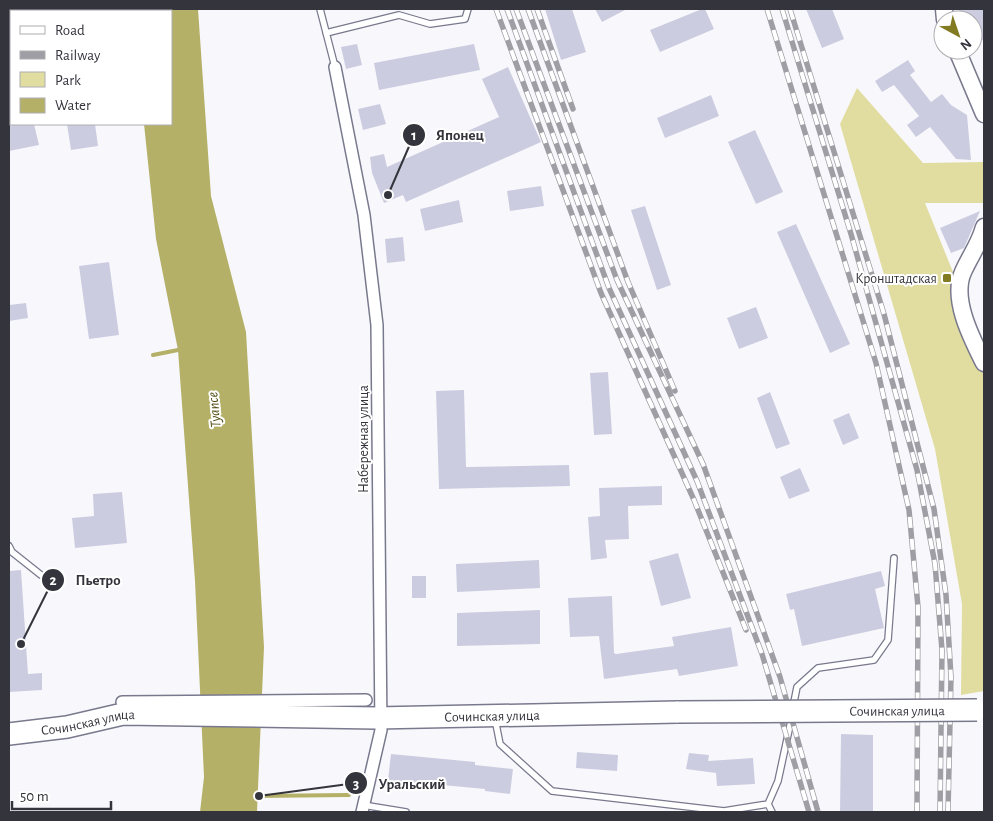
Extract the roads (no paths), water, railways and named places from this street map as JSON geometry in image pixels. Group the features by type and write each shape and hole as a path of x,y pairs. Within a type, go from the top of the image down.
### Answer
{"highway":[{"name":"Сочинская улица","path":"9,734 67,727 122,708 494,716 678,712 981,710"}],"main road":[{"path":"961,60 984,114"},
{"path":"983,235 962,274 960,306 971,338 984,363"}],"street":[{"name":"Набережная улица","path":"335,67 364,216 377,325 374,712 379,744 362,809"}],"lane":[{"path":"320,9 335,67"},
{"path":"326,33 398,12 430,24 465,19 468,9"},
{"path":"9,546 12,552 41,575"},
{"path":"768,804 778,781 797,687 818,668 874,660 888,640 894,558"},
{"path":"494,716 500,744 552,792 724,811 768,804"},
{"path":"768,804 772,812"},
{"path":"362,809 406,812"}],"water":[{"name":"Туапсе","path":"198,9 211,196 246,332 264,647 257,812 200,812 204,777 195,581 178,350 156,239 144,125 172,125 172,10 132,10"}],"waterway":[{"path":"153,355 178,350"},
{"path":"256,796 349,795"}],"railway":[{"path":"496,9 601,293 694,500 746,630"},
{"path":"507,9 609,288 697,481 762,654 809,812"},
{"path":"516,9 617,280 703,464 780,677 818,812"},
{"path":"528,9 628,282 675,391"},
{"path":"537,9 573,109"},
{"path":"767,9 876,363 909,510 918,607 917,812"},
{"path":"782,9 851,234 917,470 935,564 942,650 940,812"},
{"path":"790,9 884,314 934,509 946,595 951,677 948,812"}],"place":[{"name":"Японец","path":"388,195"},
{"name":"Кронштадская","path":"947,278"},
{"name":"Пьетро","path":"21,644"},
{"name":"Уральский","path":"259,796"}]}
